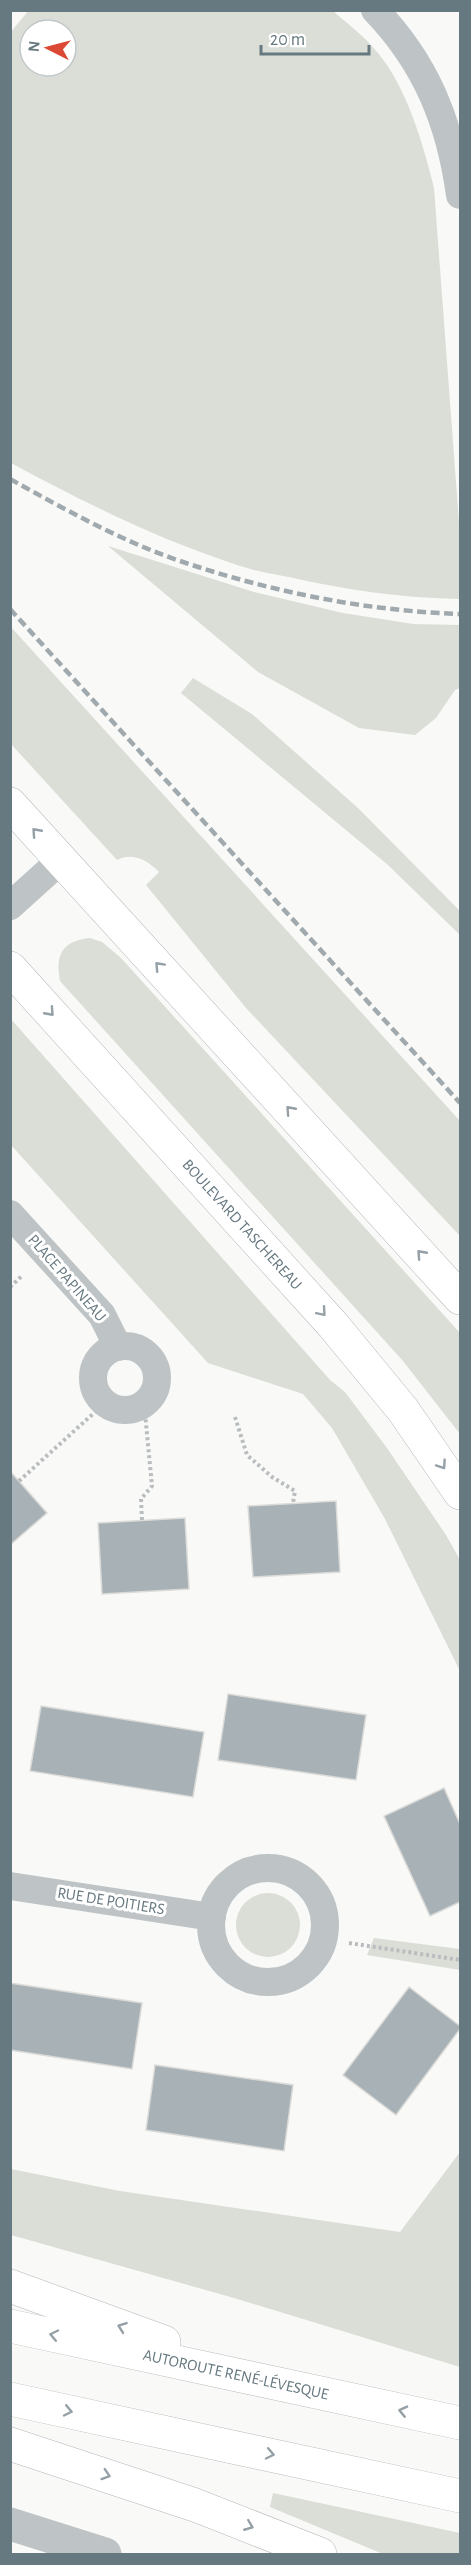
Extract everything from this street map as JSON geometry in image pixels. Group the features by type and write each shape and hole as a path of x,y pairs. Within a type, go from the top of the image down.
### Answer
{"main road":[{"path":"10,804 460,1298"},
{"name":"BOULEVARD TASCHEREAU","path":"10,968 333,1325 402,1410 460,1493"},
{"path":"10,2286 276,2382"},
{"name":"AUTOROUTE RENÉ-LÉVESQUE","path":"10,2326 460,2423"},
{"path":"10,2399 460,2496"},
{"path":"10,2444 195,2505 320,2554"}],"street":[{"path":"375,10 413,54 431,90 446,126 457,169 460,195"},
{"path":"10,906 61,860"},
{"name":"PLACE PAPINEAU","path":"10,1214 102,1315 118,1347"},
{"path":"128,1346 147,1355 156,1375 151,1395 144,1403 125,1410 105,1403 98,1396 93,1377 100,1358 118,1347 128,1346"},
{"path":"260,1868 279,1868 296,1874 311,1886 321,1901 325,1919 325,1937 317,1956 304,1970 287,1980 267,1983 249,1979 231,1969 219,1955 212,1936 212,1917 217,1899 228,1884 243,1873 260,1868"},
{"name":"RUE DE POITIERS","path":"10,1886 212,1917"},
{"path":"10,2524 105,2554"}],"path":[{"path":"19,1481 105,1403"},
{"path":"142,1520 141,1499 152,1486 144,1403"},
{"path":"235,1418 247,1455 272,1477 295,1491 293,1503"},
{"path":"349,1943 460,1960"}],"shaded area":[{"path":"29,10 333,11 362,36 388,66 413,117 434,188 460,536 460,599 395,595 353,589 246,568 181,545 123,520 11,463 10,33 18,23 18,78 78,78 78,18 22,18"},
{"path":"108,546 254,592 343,613 413,624 460,625 460,688 455,690 436,718 415,735 359,728 258,672"},
{"path":"10,626 460,1121 460,1236 246,1008 146,885 159,872 140,858 129,857 117,860 11,744"},
{"path":"193,678 252,714 358,808 460,911 460,935 388,865 181,693"},
{"path":"90,938 102,942 121,958 460,1333 460,1434 403,1361 60,981 59,964 63,951 73,942"},
{"path":"10,1018 330,1380 345,1392 387,1448 446,1535 460,1560 460,1671 385,1519 332,1428 303,1394 208,1363 11,1145"},
{"path":"268,1893 286,1899 294,1907 300,1925 294,1943 286,1951 268,1957 250,1951 242,1943 236,1925 242,1907 250,1899"},
{"path":"374,1938 460,1949 460,1970 367,1955"},
{"path":"460,2152 460,2367 234,2298 11,2235 11,2169 120,2191 400,2232"},
{"path":"273,2493 460,2533 460,2554 383,2554 270,2507"}],"building":[{"path":"10,1471 47,1513 10,1545"},
{"path":"336,1501 340,1572 253,1577 248,1506"},
{"path":"185,1518 189,1589 102,1594 98,1523"},
{"path":"228,1694 366,1715 356,1780 218,1760"},
{"path":"41,1706 204,1732 193,1797 30,1771"},
{"path":"444,1788 460,1824 460,1902 430,1916 384,1816"},
{"path":"10,1983 142,2003 132,2069 10,2050"},
{"path":"409,1987 460,2026 460,2029 396,2115 343,2075"},
{"path":"155,2065 293,2085 284,2151 146,2130"}],"railway":[{"path":"10,479 117,535 161,554 217,573 285,591 355,604 460,614"},
{"path":"10,609 460,1103"}]}
